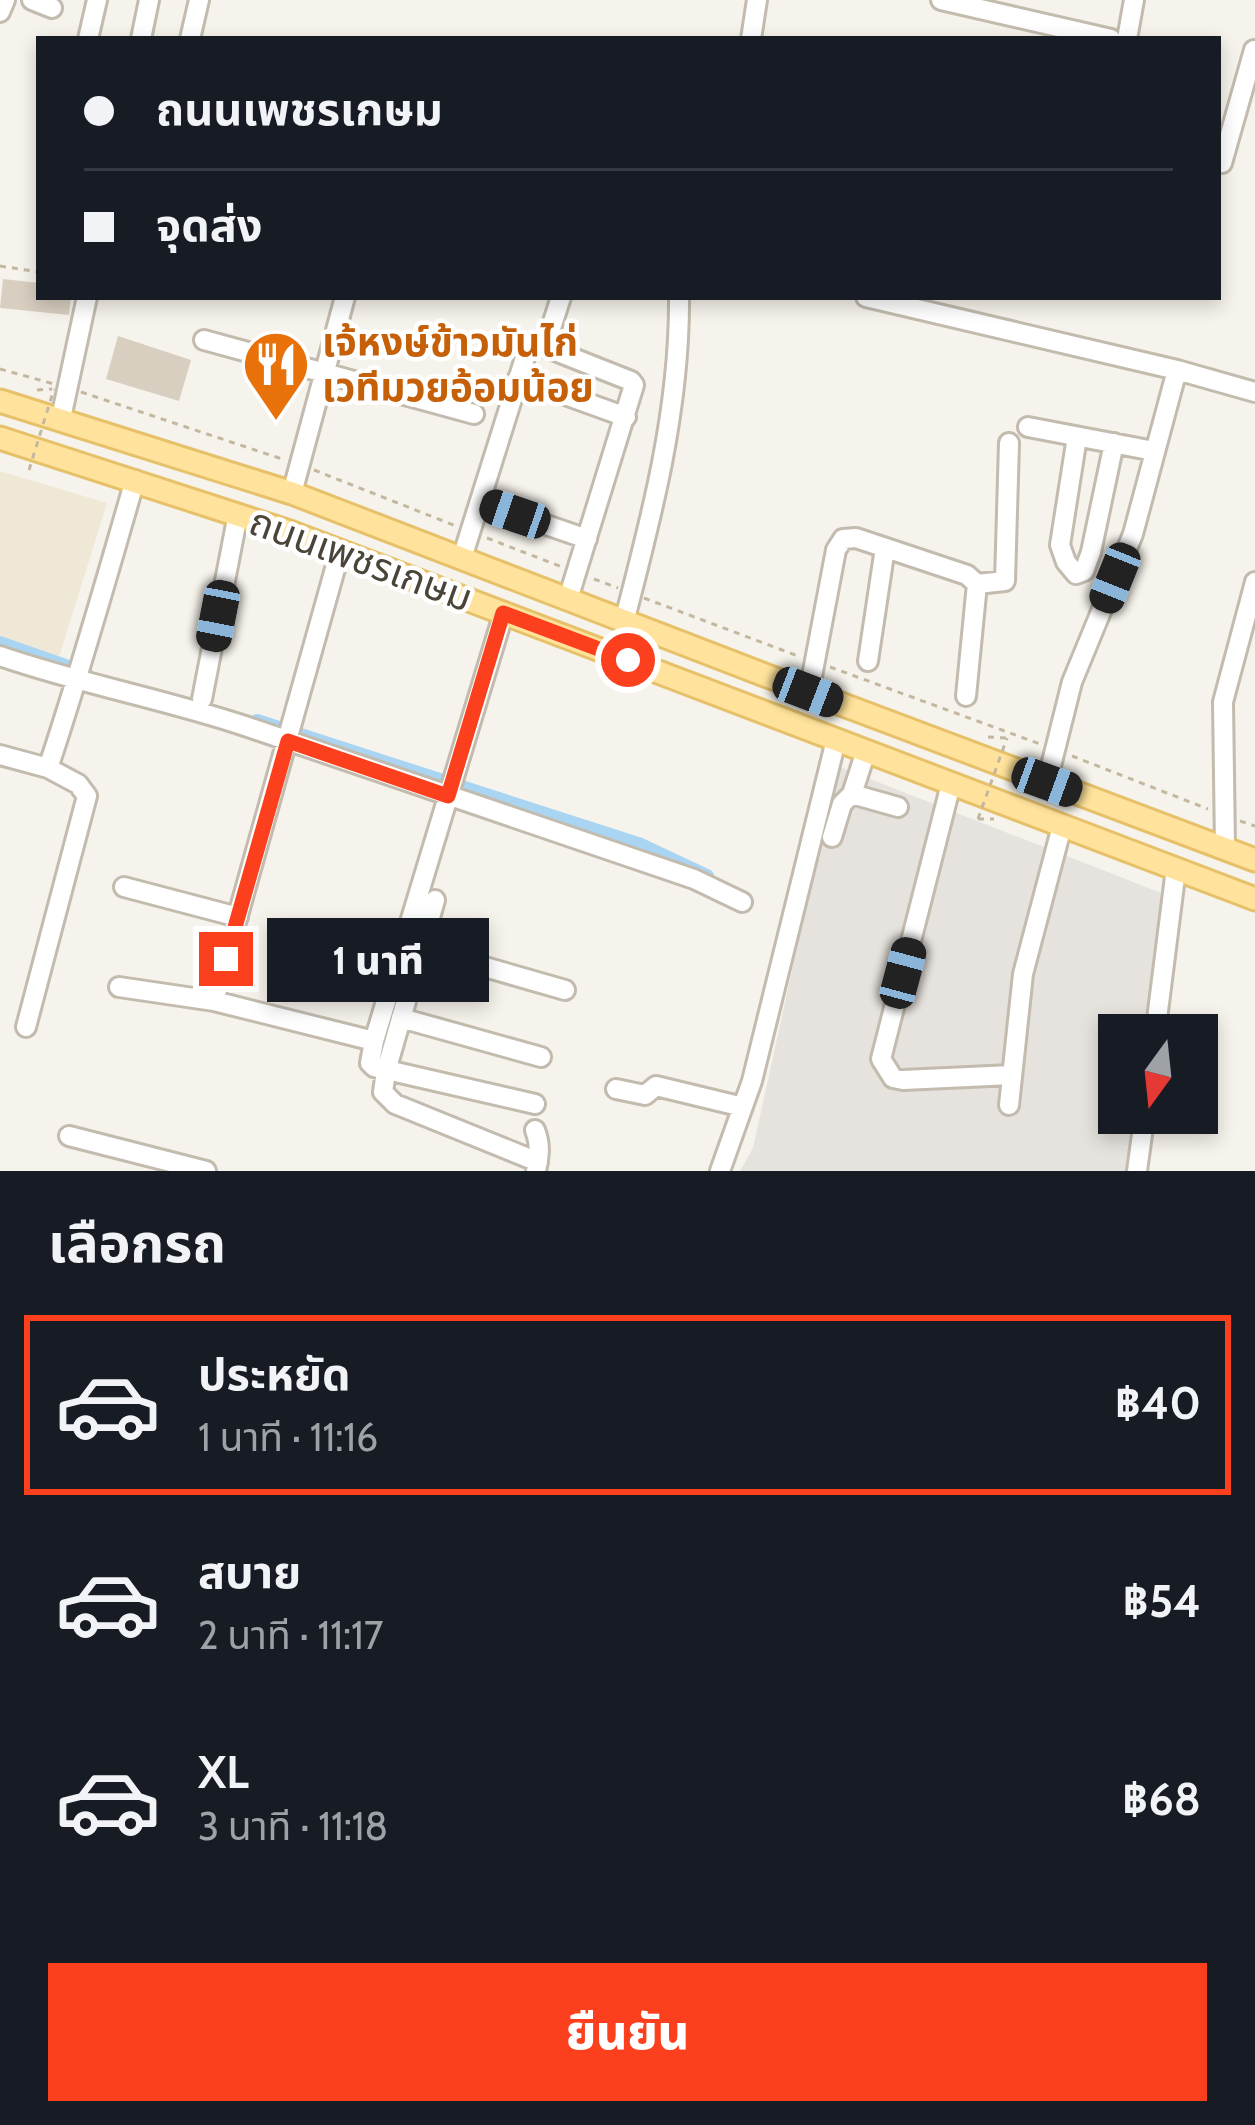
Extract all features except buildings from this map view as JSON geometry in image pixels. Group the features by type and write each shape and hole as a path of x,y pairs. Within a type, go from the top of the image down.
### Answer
{"main road":[{"name":"ถนนเพชรเกษม","path":"1,404 61,418 292,493 1047,782 1232,840 1255,860"},
{"path":"53,454 61,418"},
{"name":"ถนนเพชรเกษม","path":"0,438 340,551 1255,899"},
{"path":"192,499 201,463"}],"street":[{"path":"0,12 5,0"},
{"path":"32,0 52,8"},
{"path":"89,36 97,0"},
{"path":"142,36 149,0"},
{"path":"191,36 199,0"},
{"path":"751,36 757,0"},
{"path":"941,0 1099,36"},
{"path":"1128,36 1134,0"},
{"path":"1222,163 1252,71 1254,50"},
{"path":"61,418 86,300"},
{"path":"292,493 343,300"},
{"path":"545,347 560,300"},
{"path":"624,622 663,465 680,351 680,300"},
{"path":"879,300 1255,392"},
{"path":"204,340 474,414"},
{"path":"462,557 529,345 631,381 634,388 626,417 568,599"},
{"path":"1047,782 1072,682 1133,534 1177,370"},
{"path":"518,378 626,417"},
{"path":"1028,428 1154,451"},
{"path":"1077,436 1060,545 1076,574 1084,571 1091,552 1114,443"},
{"path":"808,692 836,550 843,538 856,538 967,575 977,584 1006,581 1009,443"},
{"path":"48,768 135,480"},
{"path":"479,502 587,539"},
{"path":"202,699 238,514"},
{"path":"868,661 885,548"},
{"path":"214,1001 340,551"},
{"path":"1232,840 1223,702 1255,582"},
{"path":"966,696 977,584"},
{"path":"503,613 370,1063 386,1071 535,1104"},
{"path":"0,656 80,674 290,735 694,879 742,902"},
{"path":"720,1171 743,1107 836,740"},
{"path":"832,837 866,752"},
{"path":"0,755 48,768 78,784 87,796 26,1027"},
{"path":"951,784 881,1059 893,1078 903,1080 1012,1075"},
{"path":"852,794 898,807"},
{"path":"1009,1105 1023,974 1062,826"},
{"path":"1158,1014 1176,869"},
{"path":"124,887 238,917"},
{"path":"435,899 382,1089 389,1101 537,1167 535,1130"},
{"path":"422,949 565,990"},
{"path":"119,987 214,1001 374,1041"},
{"path":"401,1018 541,1057"},
{"path":"616,1089 646,1095 656,1086 743,1107"},
{"path":"1138,1171 1142,1134"},
{"path":"69,1136 206,1171"}],"path":[{"path":"0,266 36,272"},
{"path":"16,460 29,470 54,389 37,389"},
{"path":"988,737 1006,738 977,819 997,819"},
{"path":"1232,840 1240,814"}],"shaded area":[{"path":"0,471 107,503 59,657 0,636"},
{"path":"837,766 1174,898 1160,1014 1098,1014 1098,1134 1146,1134 1142,1171 740,1171 753,1148"}],"waterway":[{"path":"0,643 86,673"},
{"path":"257,721 641,845 707,876"}],"place":[{"name":"เจ้หงษ์ข้าวมันไก่ เวทีมวยอ้อมน้อย","path":"276,423"}],"route":[{"path":"226,959 288,741 448,796 503,613 628,660"}]}
